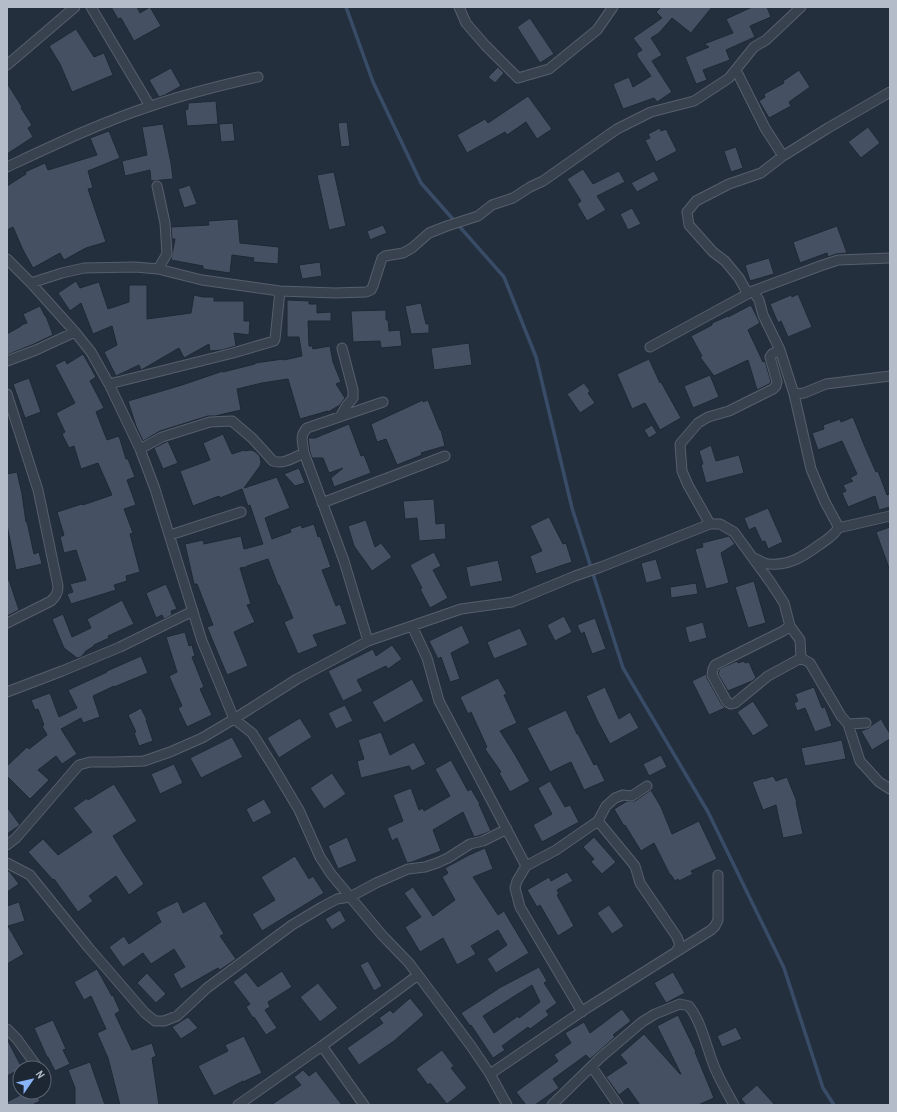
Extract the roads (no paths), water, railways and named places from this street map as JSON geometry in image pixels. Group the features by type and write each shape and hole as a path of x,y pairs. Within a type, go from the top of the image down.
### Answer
{"street":[{"path":"7,65 75,7"},
{"path":"91,7 150,106"},
{"path":"459,7 466,23 485,45 518,78 549,69 596,30 613,7"},
{"path":"31,283 84,268 135,267 158,269 202,280 280,291 335,293 366,292 371,290 382,258 385,256 403,252 412,248 429,233 478,216 492,205 513,198 543,181 616,129 651,112 694,101 729,78 754,47 766,40 801,7"},
{"path":"736,70 765,128 783,156"},
{"path":"7,167 91,129 150,106 223,84 258,77"},
{"path":"838,528 811,468 794,394 780,350 763,315 759,300 725,261 713,252 689,225 687,212 696,201 728,184 761,172 783,156 828,128 890,92"},
{"path":"157,186 165,223 167,254 158,269"},
{"path":"650,347 751,292 820,266 838,260 890,258"},
{"path":"7,259 31,283 75,332 91,352 110,384 140,449 155,489 194,611 202,641 234,720 252,733 299,810 320,857 331,874 382,935 409,963 471,1046 490,1074 508,1105"},
{"path":"110,384 234,353 274,341 280,291"},
{"path":"7,361 36,350 75,332"},
{"path":"340,417 353,398 353,390 342,348"},
{"path":"710,524 688,485 682,471 680,444 698,423 708,417 729,411 773,389 777,382 770,356 780,350"},
{"path":"794,394 804,394 826,384 890,376"},
{"path":"7,394 38,490 58,586 55,597 51,601 7,623"},
{"path":"368,641 344,561 304,453 302,438 303,432 307,428 383,402"},
{"path":"140,449 162,437 210,422 232,421 252,438 273,461 278,463 282,462 304,453"},
{"path":"322,503 445,456"},
{"path":"170,535 241,512"},
{"path":"753,558 767,564 787,563 798,559 817,547 835,533 838,528 890,516"},
{"path":"7,845 16,838 78,765 90,762 144,761 202,738 234,720 297,679 368,641 461,609 512,602 710,524 720,524 734,532 784,603 790,626 800,640 801,658"},
{"path":"8,689 62,672 120,647 194,611"},
{"path":"412,626 427,658 439,702 526,866"},
{"path":"790,626 783,631 715,665 712,676 727,702 731,704 735,703 768,676 801,658"},
{"path":"801,658 810,662 841,716 848,724 860,761 879,782 890,789"},
{"path":"848,724 866,724"},
{"path":"582,1012 520,907 515,888 517,881 526,866 556,850 598,821 606,806 615,798 623,795 632,796 647,786"},
{"path":"598,821 635,866 640,883 677,937 680,945 676,952"},
{"path":"7,862 30,875 144,1013 154,1021 164,1021 177,1016 207,988 292,925 327,904 337,899 350,897 376,883 408,869 425,867 437,863 470,844 507,829"},
{"path":"490,1074 582,1012 711,930 718,920 718,875"},
{"path":"238,1105 322,1046 418,975"},
{"path":"552,1105 642,1022 655,1014 680,1004 690,1006 692,1009 701,1028 714,1066 734,1105"},
{"path":"7,1029 32,1060"},
{"path":"322,1046 364,1105"},
{"path":"592,1067 618,1105"}],"waterway":[{"path":"346,7 373,82 421,183 504,277 536,357 572,508 623,668 708,812 784,968 823,1088 834,1105"}]}
